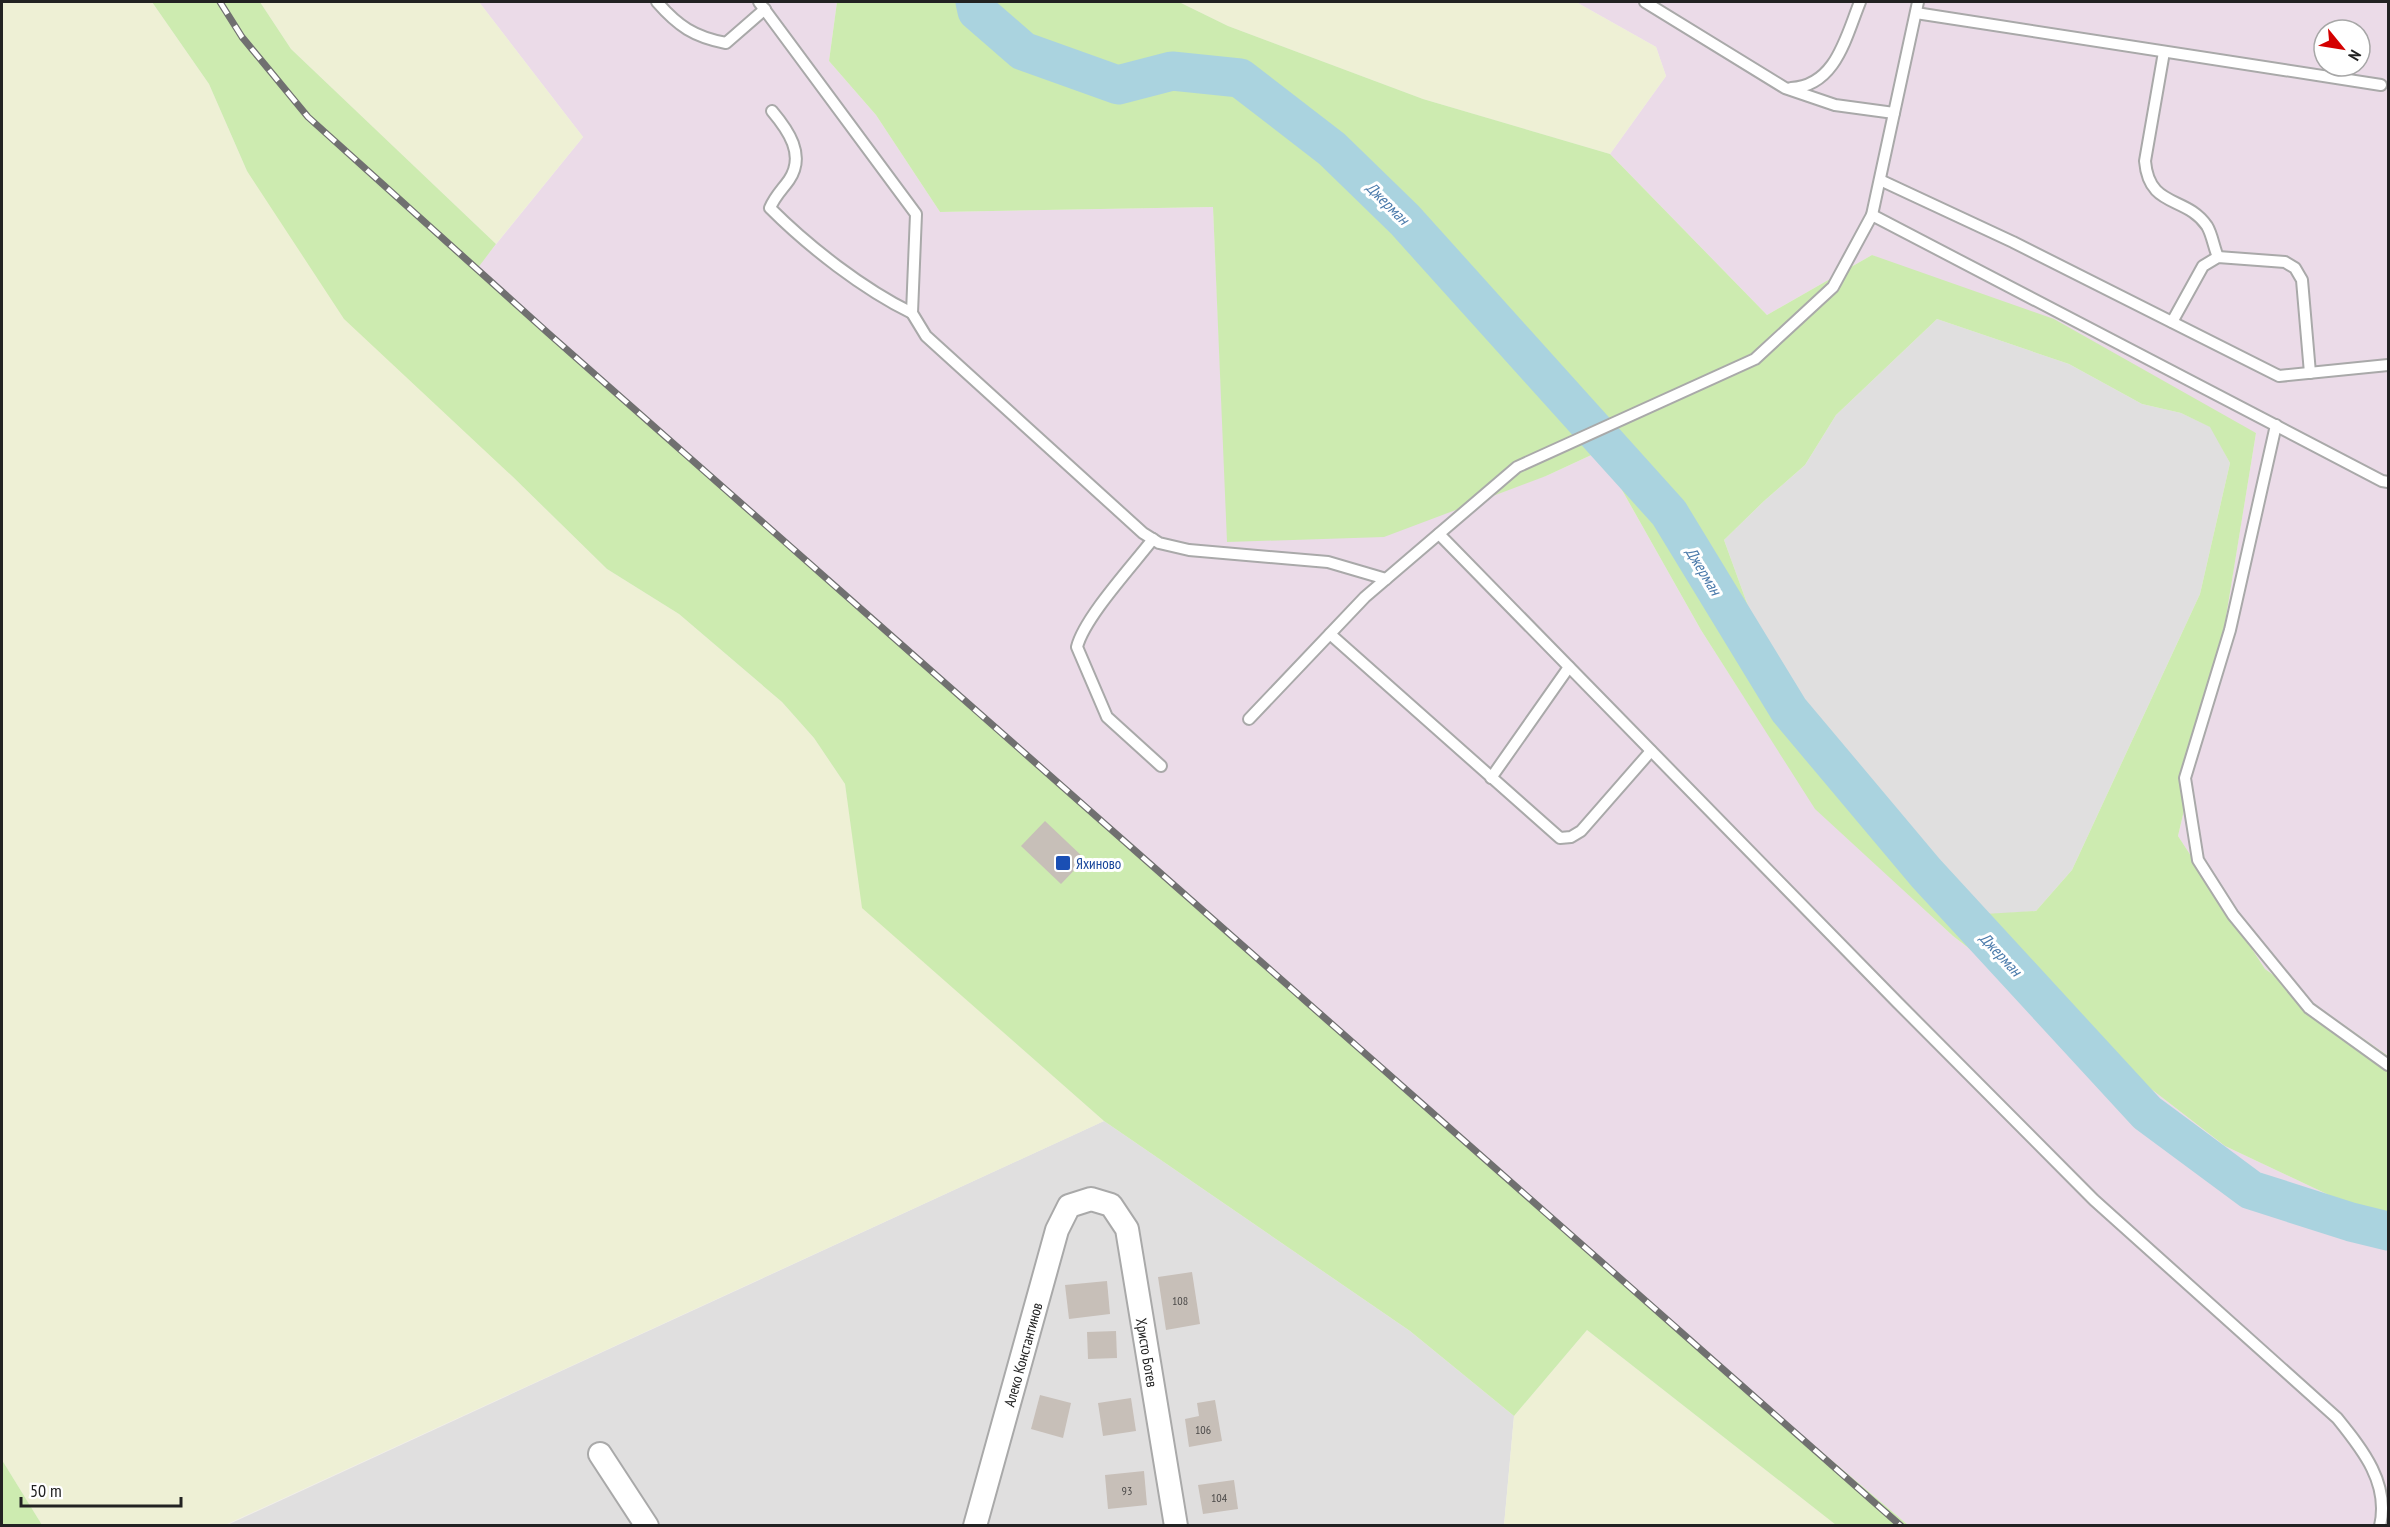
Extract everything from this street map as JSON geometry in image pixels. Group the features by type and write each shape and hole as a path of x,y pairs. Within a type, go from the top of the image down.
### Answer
{"street":[{"name":"Алеко Константинов","path":"975,1526 1057,1230 1069,1206 1091,1199"},
{"name":"Христо Ботев","path":"1091,1199 1111,1205 1127,1229 1176,1526"},
{"path":"600,1454 648,1526"}],"lane":[{"path":"657,2 669,16 691,34 726,43 762,5 916,213 912,313"},
{"path":"1645,2 1785,88 1835,105 1894,114"},
{"path":"1785,88 1801,87 1820,79 1835,63 1860,2"},
{"path":"1249,719 1365,597 1517,467 1650,409 1755,359 1833,287 1872,215 1918,2"},
{"path":"1916,13 2381,86"},
{"path":"2164,52 2145,161 2146,178 2156,192 2192,212 2207,226 2218,258"},
{"path":"772,111 786,128 795,149 796,162 791,177 774,197 770,208 808,242 882,298 912,313 926,336 1153,539 1160,543 1190,550 1328,562 1386,579"},
{"path":"1880,180 2013,242 2279,376 2388,365"},
{"path":"1872,215 2382,481 2388,482"},
{"path":"2172,322 2203,267 2218,258 2285,262 2295,268 2302,280 2310,373"},
{"path":"2276,425 2230,630 2185,778 2198,860 2233,915 2309,1008 2388,1065"},
{"path":"1439,534 2094,1200 2337,1418 2376,1471 2381,1488 2384,1514 2380,1526"},
{"path":"1153,539 1093,616 1080,635 1077,647 1107,717 1161,766"},
{"path":"1330,634 1560,838 1571,837 1581,831 1651,751"},
{"path":"1491,778 1569,667"}],"shaded area":[{"path":"479,2 837,2 829,61 876,115 940,212 1213,207 1228,542 1546,476 1600,451 1701,630 1816,809 1953,936 2225,1146 2388,1221 2388,1525 1908,1525 1732,1376 476,269 583,137"},
{"path":"1576,2 2388,2 2388,1056 2265,969 2178,836 2218,665 2256,433 1872,255 1767,315 1610,154 1666,76 1656,47"},
{"path":"1937,319 2069,364 2142,404 2181,413 2211,427 2230,463 2200,594 2072,870 2036,911 1968,916 1808,718 1748,606 1724,540 1805,465 1836,415"},
{"path":"1104,1121 1410,1331 1514,1416 1504,1525 225,1526"}],"green space":[{"path":"2,2 152,2 209,84 247,171 512,476 607,569 679,614 782,702 814,738 845,784 863,908 1104,1121 225,1525 42,1525 2,1460"},
{"path":"152,2 260,2 291,49 496,244 477,269 1732,1376 1908,1525 1836,1525 1587,1330 1514,1416 1410,1331 1104,1121 862,908 845,784 814,738 782,702 679,614 607,569 512,476 344,319 247,171 209,84"},
{"path":"260,2 479,2 583,137 496,244 291,49"},
{"path":"837,2 1179,2 1228,26 1423,99 1610,154 1767,315 1872,255 2054,319 2256,433 2218,666 2178,836 2265,969 2388,1056 2388,1221 2225,1146 1953,936 1815,809 1701,630 1600,451 1546,476 1384,537 1227,542 1213,207 940,212 876,115 829,61","holes":["1937,319 2069,364 2142,404 2181,413 2210,427 2230,463 2200,594 2072,870 2036,911 1968,915 1808,718 1748,606 1724,540 1805,465 1836,415"]},
{"path":"1179,2 1576,2 1656,47 1666,76 1610,154 1423,99 1228,26"},
{"path":"1587,1330 1836,1525 1504,1526 1514,1416"},
{"path":"2,1460 42,1525 2,1525"}],"building":[{"path":"1045,821 1085,859 1061,884 1021,846"},
{"path":"1192,1272 1200,1324 1166,1330 1158,1277"},
{"path":"1107,1281 1110,1314 1069,1319 1065,1285"},
{"path":"1116,1331 1117,1358 1088,1359 1087,1332"},
{"path":"1040,1395 1071,1403 1063,1438 1031,1429"},
{"path":"1131,1398 1136,1431 1103,1436 1098,1403"},
{"path":"1215,1400 1222,1441 1189,1447 1185,1419 1199,1416 1197,1403"},
{"path":"1144,1471 1147,1505 1108,1509 1105,1475"},
{"path":"1234,1480 1238,1509 1203,1514 1198,1485"}],"waterway":[{"name":"Джерман","path":"975,2 977,11 1023,51 1118,85 1172,71 1240,78 1332,149 1405,220 1669,513 1789,710 1926,873 2147,1113 2251,1190 2351,1222 2388,1231"}],"railway":[{"path":"220,2 242,37 308,117 548,333 1901,1526"}],"place":[{"name":"Яхиново","path":"1063,863"}]}
